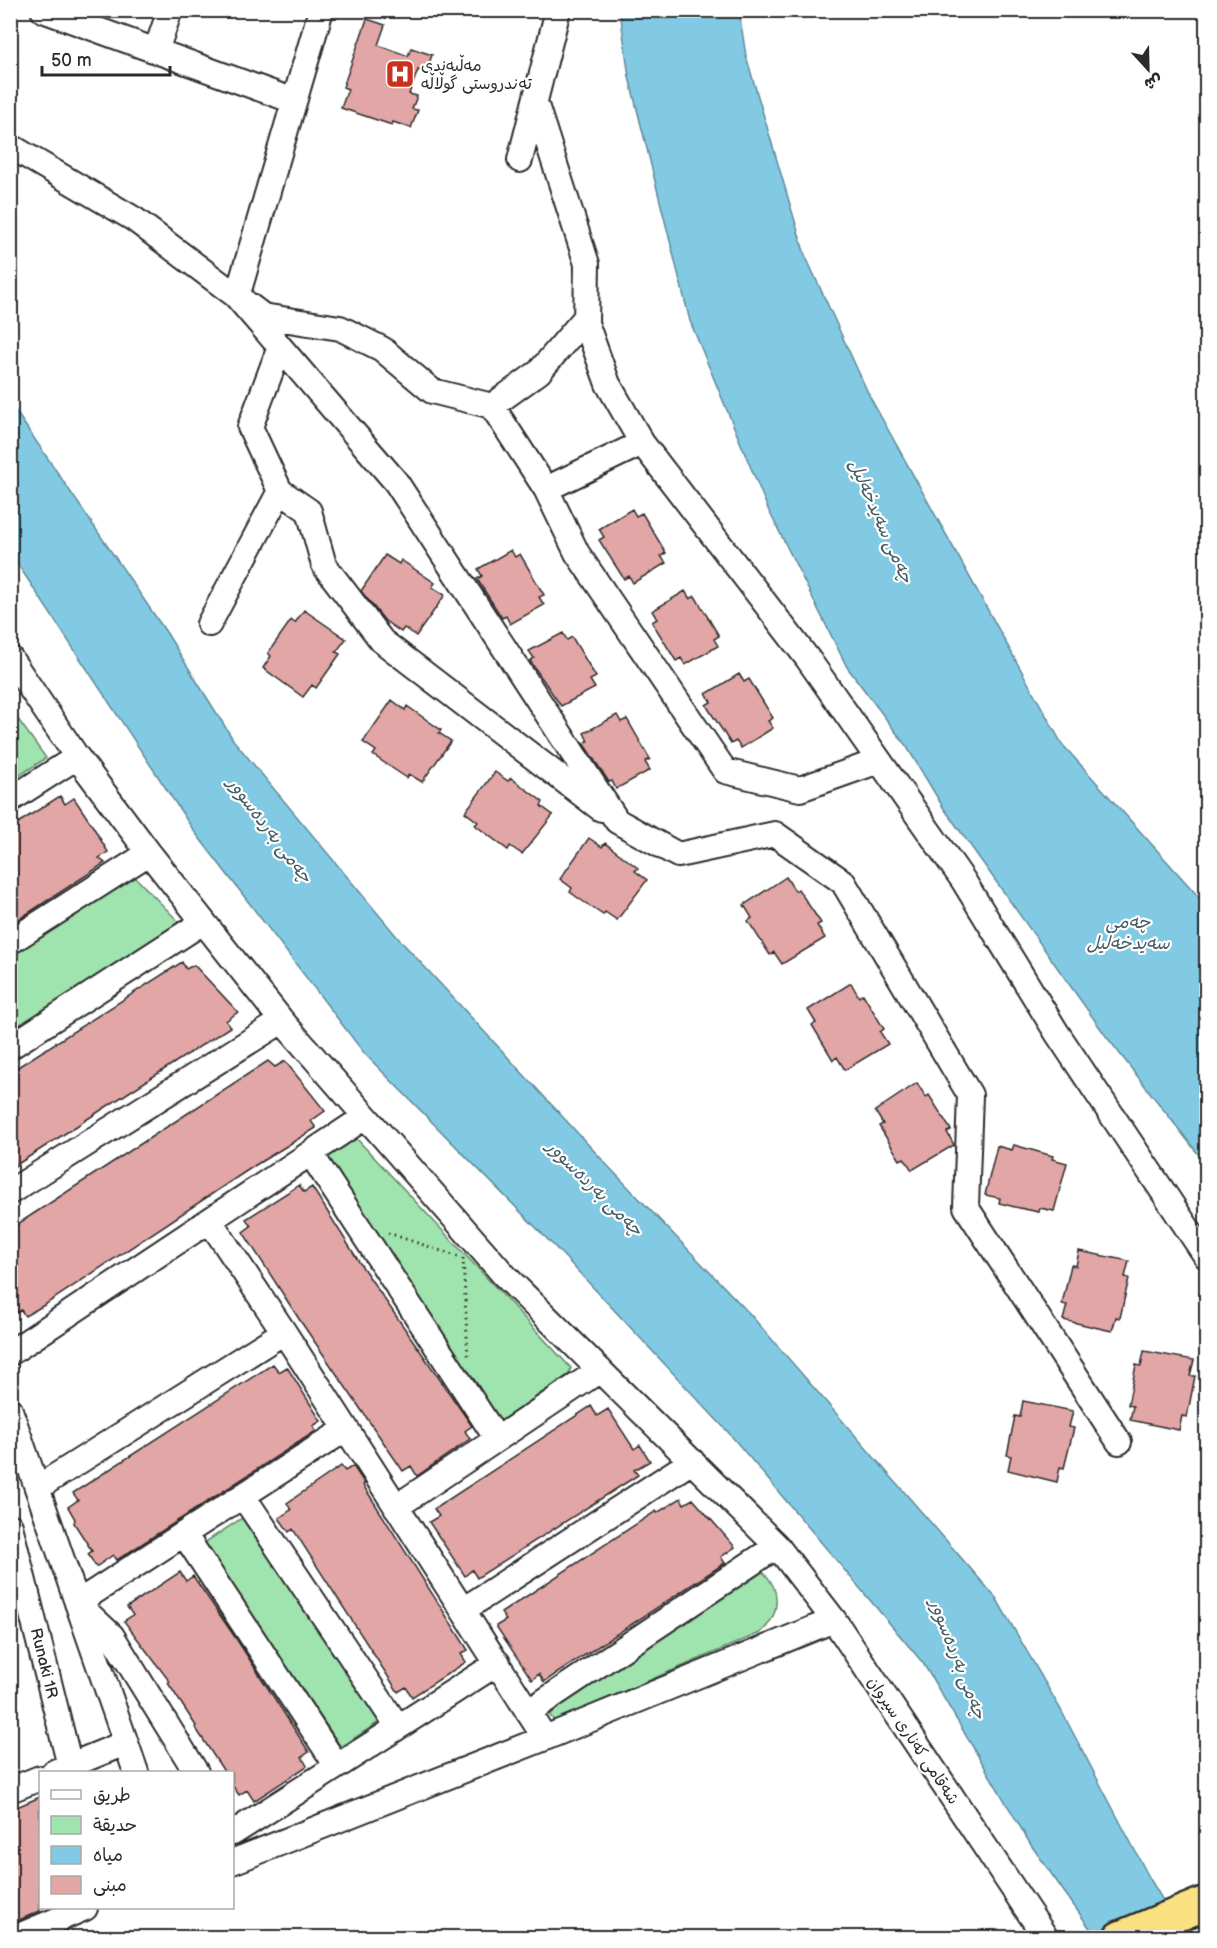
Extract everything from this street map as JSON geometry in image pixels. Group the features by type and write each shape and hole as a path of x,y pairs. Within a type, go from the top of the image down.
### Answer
{"highway":[{"path":"1120,1938 1198,1906"}],"street":[{"path":"44,10 294,101"},
{"path":"156,51 170,10"},
{"path":"237,297 321,10"},
{"path":"520,160 558,10"},
{"path":"535,102 587,264 586,323 608,384 642,443 808,658 963,880 1057,1033 1206,1256"},
{"path":"10,146 134,219 263,316 340,328 382,349 432,391 492,406 546,489 577,553 725,771 800,789 879,761"},
{"path":"237,297 396,482 616,821"},
{"path":"492,406 539,372 586,317"},
{"path":"280,347 250,427 280,491 309,511 324,565 382,641 616,821 678,855 775,834 843,882 970,1095 966,1207 1119,1442"},
{"path":"546,489 642,443"},
{"path":"209,624 280,491"},
{"name":"شەقامی کەناری سیروان","path":"10,658 20,693 77,757 282,1022 505,1276 777,1546 834,1620 1046,1938"},
{"path":"10,800 77,757"},
{"path":"10,942 149,853"},
{"path":"10,1047 203,922"},
{"path":"10,1192 282,1022"},
{"path":"10,1353 366,1117"},
{"path":"311,1154 497,1439"},
{"path":"210,1221 545,1738"},
{"path":"37,1488 284,1332"},
{"path":"396,1507 600,1370"},
{"path":"10,1410 135,1771"},
{"path":"76,1603 346,1429"},
{"path":"463,1610 692,1461"},
{"path":"243,1496 398,1727"},
{"name":"Runaki 1R","path":"10,1526 62,1769"},
{"path":"184,1534 337,1766"},
{"path":"528,1712 777,1546"},
{"path":"76,1603 112,1636 195,1771"},
{"path":"234,1836 240,1859 834,1620"},
{"path":"234,1831 498,1664"},
{"path":"62,1769 124,1743"},
{"path":"10,1790 39,1778"},
{"path":"14,1938 83,1909"}],"path":[{"path":"355,1222 463,1258 470,1397"}],"green space":[{"path":"15,715 46,758 11,781 11,718"},
{"path":"133,875 180,923 11,1033 11,954"},
{"path":"356,1138 571,1368 569,1374 501,1421 327,1156"},
{"path":"242,1518 379,1722 341,1747 204,1543"},
{"path":"763,1572 773,1587 776,1603 772,1619 760,1633 554,1721 549,1714"}],"water":[{"name":"چەمی سەیدخەلیل","path":"620,11 739,11 746,56 805,255 870,397 1062,744 1206,905 1206,1164 1106,1036 943,807 907,747 847,667 768,509 690,321 629,77"},
{"name":"چەمی بەردەسوور","path":"10,403 166,632 234,741 399,939 607,1165 749,1313 996,1598 1061,1710 1150,1879 1185,1937 1096,1937 1031,1845 923,1663 728,1432 559,1251 364,1053 194,831 11,554"}],"building":[{"name":"مەڵبەندی تەندروستی گوڵاڵە","path":"367,19 385,25 378,45 408,56 411,48 432,55 426,72 418,70 409,94 417,96 412,109 418,110 411,128 393,122 392,125 341,108 348,89 343,87"},
{"path":"632,509 636,516 642,513 666,553 661,556 666,563 633,583 629,576 624,579 599,540 604,537 599,529"},
{"path":"511,550 515,557 520,554 544,595 539,597 544,605 510,624 506,616 502,618 477,579 482,576 478,569"},
{"path":"385,555 399,564 401,560 435,583 432,587 445,595 416,636 404,628 401,632 385,621 361,591"},
{"path":"685,591 690,599 695,596 719,636 714,639 718,646 685,665 681,658 676,661 652,622 657,619 652,611"},
{"path":"304,610 346,639 336,652 340,654 316,688 312,685 303,697 263,668 271,656 268,653 291,620 295,623"},
{"path":"563,633 567,640 572,637 596,677 590,680 595,688 561,706 530,661 534,658 529,651"},
{"path":"739,674 744,682 749,679 773,718 768,721 773,728 741,748 736,741 731,744 706,705 711,702 706,694"},
{"path":"392,700 405,710 407,706 441,730 439,733 451,741 422,782 409,774 407,778 392,768 373,755 376,751 363,742"},
{"path":"617,715 621,722 627,719 650,759 645,762 650,770 616,789 583,743 588,741 584,733"},
{"path":"495,772 508,781 511,778 543,802 541,806 553,815 522,854 510,846 508,850 475,825 478,822 465,812"},
{"path":"60,796 65,804 74,798 108,852 99,858 105,863 10,925 10,828"},
{"path":"589,838 602,847 605,843 638,868 635,871 647,880 617,920 605,912 603,915 581,900 570,892 572,888 560,879"},
{"path":"786,877 795,891 798,889 821,923 817,925 825,938 782,964 774,952 770,955 748,921 752,918 744,905"},
{"path":"182,962 186,969 194,965 238,1012 226,1021 230,1027 10,1169 10,1072"},
{"path":"851,983 859,997 863,994 884,1029 880,1032 888,1044 845,1070 837,1057 833,1060 812,1025 816,1023 808,1010"},
{"path":"268,1061 275,1067 285,1061 325,1111 311,1121 316,1128 254,1166 46,1304 25,1316 21,1310 10,1317 10,1229"},
{"path":"917,1083 926,1097 929,1095 951,1130 947,1132 954,1145 912,1170 904,1158 900,1160 879,1126 883,1124 875,1111"},
{"path":"1014,1145 1053,1156 1052,1159 1067,1163 1054,1211 1040,1208 1039,1212 1015,1207 999,1203 1000,1198 985,1195 997,1146 1012,1150"},
{"path":"299,1185 304,1192 312,1187 363,1268 472,1426 465,1431 470,1439 417,1476 411,1466 403,1471 299,1319 243,1232 251,1226 246,1219"},
{"path":"1079,1251 1129,1261 1125,1277 1129,1278 1120,1318 1116,1317 1112,1331 1063,1320 1067,1305 1062,1304 1071,1265 1076,1266"},
{"path":"1144,1351 1194,1360 1190,1376 1195,1376 1187,1417 1182,1416 1179,1430 1130,1420 1133,1406 1128,1405 1136,1365 1141,1366"},
{"path":"273,1364 279,1372 287,1367 321,1421 313,1426 316,1431 117,1560 113,1555 96,1567 88,1554 92,1551 74,1523 75,1519 68,1507 78,1500 73,1493"},
{"path":"1023,1401 1073,1411 1069,1427 1074,1428 1064,1468 1060,1467 1057,1482 1008,1470 1011,1456 1007,1455 1015,1416 1020,1417"},
{"path":"591,1406 597,1416 608,1409 634,1449 640,1445 650,1461 634,1470 638,1475 477,1578 472,1570 465,1576 429,1522 439,1516 434,1509"},
{"path":"341,1466 345,1471 353,1466 468,1650 461,1654 466,1662 412,1697 406,1687 398,1692 293,1529 289,1532 279,1518 291,1510 287,1503"},
{"path":"681,1498 684,1504 693,1499 735,1547 721,1557 725,1563 544,1682 539,1674 532,1680 496,1626 506,1620 501,1613 656,1511 657,1513"},
{"path":"180,1572 186,1581 193,1576 309,1752 302,1757 307,1766 254,1801 247,1790 239,1795 234,1788 234,1771 224,1771 168,1683 170,1682 124,1621 133,1615 127,1607"},
{"path":"39,1797 40,1911 10,1924 10,1810"}],"place":[{"name":"مەڵبەندی تەندروستی گوڵاڵە","path":"400,74"}]}
